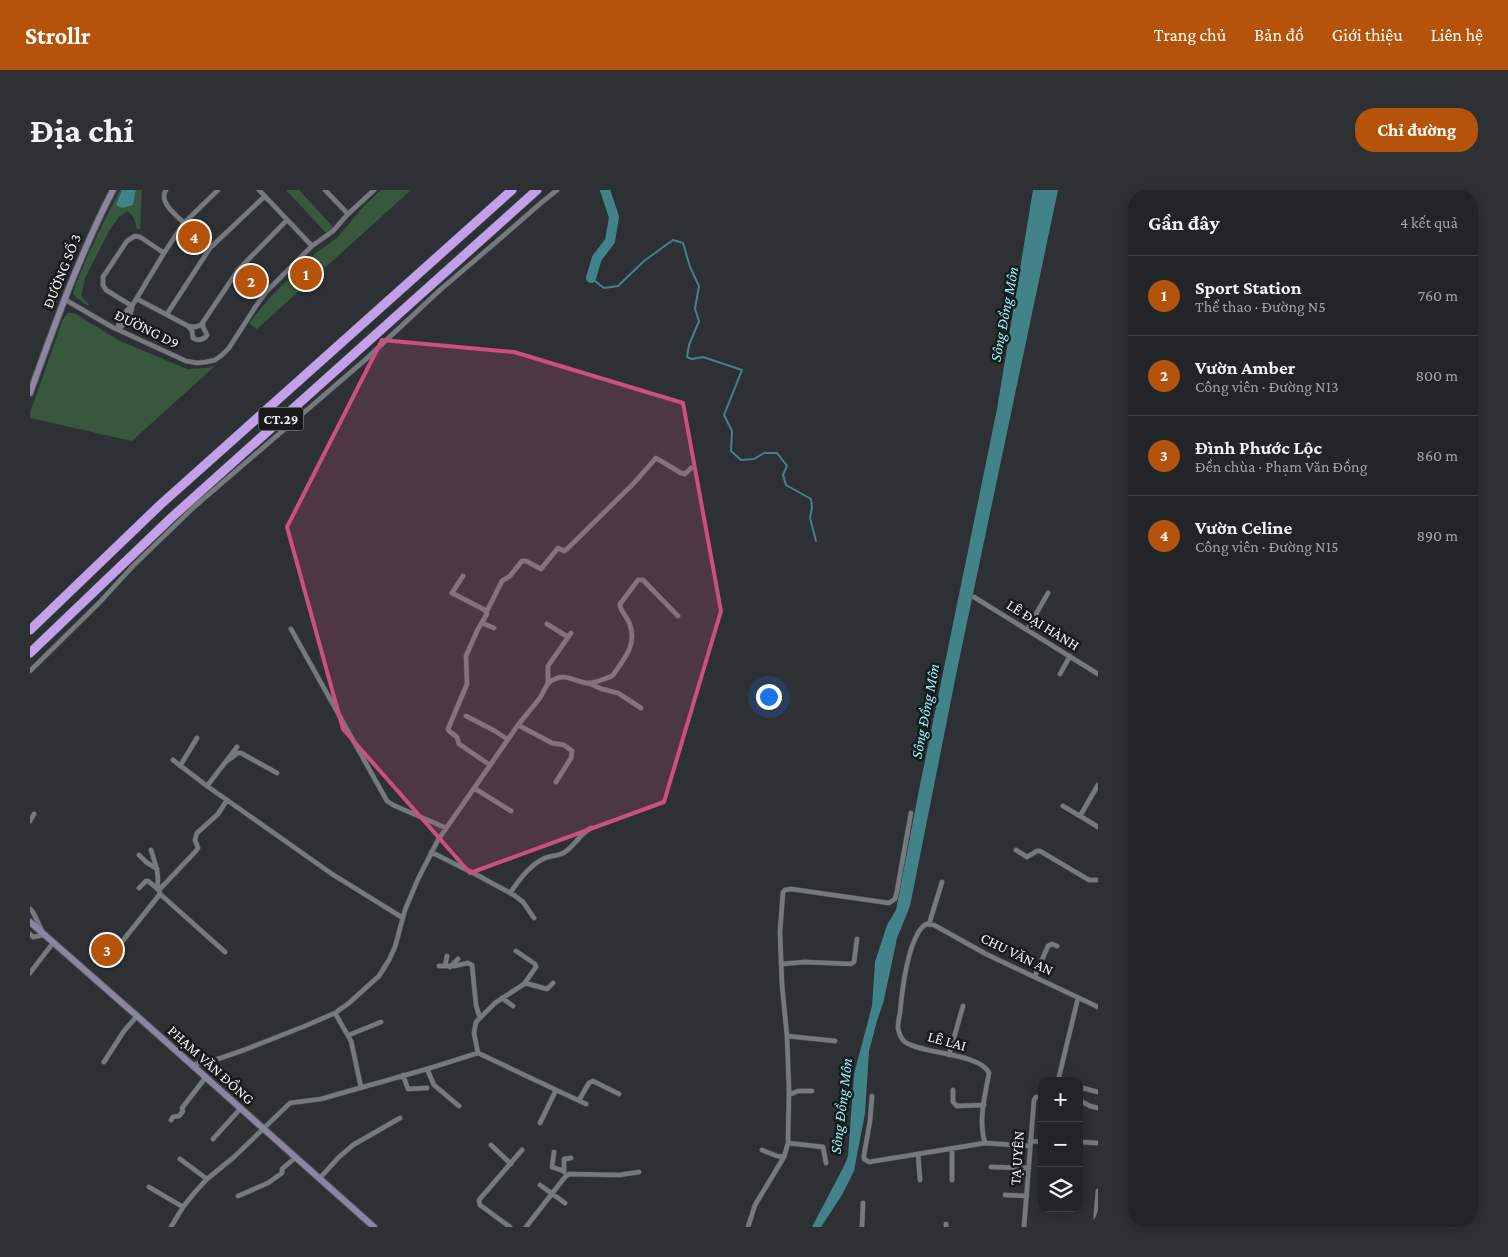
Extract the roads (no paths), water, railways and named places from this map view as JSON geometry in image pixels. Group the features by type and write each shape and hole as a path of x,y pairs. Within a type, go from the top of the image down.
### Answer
{"highway":[{"name":"CT.29","path":"30,630 160,505 512,190"},
{"name":"CT.29","path":"30,653 171,518 537,190"},
{"path":"30,1226 35,1227"}],"main road":[{"name":"ĐƯỜNG SỐ 3","path":"30,393 64,299 95,224 112,190"},
{"name":"PHẠM VĂN ĐỒNG","path":"30,922 374,1227"}],"street":[{"path":"118,329 132,311 132,306 136,299 184,223 218,190"},
{"path":"259,190 312,246 333,231 374,190"},
{"path":"326,190 348,214"},
{"path":"30,671 194,507 253,458 365,360 440,290 557,190"},
{"path":"165,192 163,198 165,203 184,223"},
{"path":"167,314 210,248 265,196"},
{"path":"188,326 197,326 204,322 238,270 287,220"},
{"path":"132,306 111,294 103,285 103,277 127,241 135,236 140,237 164,253"},
{"name":"ĐƯỜNG D9","path":"64,299 118,329 190,362 206,362 215,360 229,348 266,292 312,246"},
{"path":"136,299 188,326 191,329 193,338 200,340 205,338 207,335 203,327 204,322"},
{"path":"490,765 458,744 456,737 449,732 448,728 467,684 466,656 502,581 523,560 541,569 558,548 566,550 634,483 656,458 684,474 690,468"},
{"path":"463,576 452,593 487,611"},
{"path":"587,683 613,675 631,647 633,642 630,625 620,608 620,604 636,581 643,580 678,616"},
{"path":"1027,630 1048,593"},
{"name":"LÊ ĐẠI HÀNH","path":"974,597 1098,674"},
{"path":"482,623 494,628"},
{"path":"547,624 570,635 548,666 548,682"},
{"path":"291,629 387,800 393,805 446,828"},
{"path":"1060,674 1070,656"},
{"path":"192,1065 244,1050 335,1013 379,976 395,947 403,918 418,879 432,852 446,828 508,739 540,698 548,682 562,676 618,693 641,708"},
{"path":"466,716 508,739"},
{"path":"518,725 572,751 571,758 556,782"},
{"path":"180,766 197,738"},
{"path":"207,786 237,747"},
{"path":"227,761 238,752 277,774"},
{"path":"172,760 332,874 403,918"},
{"path":"1080,816 1098,785"},
{"path":"474,788 511,811"},
{"path":"109,958 159,891 196,851 198,848 195,840 196,833 218,814 227,800"},
{"path":"1063,806 1098,827"},
{"path":"748,1227 755,1205 784,1157 788,1143 787,1036 780,932 783,892 792,889 890,903 895,899 897,891 911,813"},
{"path":"30,821 34,814"},
{"path":"510,892 526,872 537,863 548,857 561,855 590,828"},
{"path":"151,850 157,869 159,891"},
{"path":"1016,850 1027,857 1037,850 1040,851 1089,880 1098,880"},
{"path":"432,852 510,892 523,902 534,918"},
{"path":"139,855 157,869"},
{"path":"139,888 148,881 225,952"},
{"name":"LÊ LAI","path":"942,882 928,924 922,927 916,936 910,956 898,1029 902,1040 908,1044 950,1054 987,1068 982,1122 982,1133 986,1143"},
{"path":"30,909 44,936 32,935 30,942"},
{"name":"CHU VĂN AN","path":"928,924 986,954 1098,1007"},
{"path":"781,964 805,962 851,964 854,962 857,938"},
{"path":"30,973 53,943"},
{"path":"1035,976 1048,946 1052,944 1058,946"},
{"path":"478,1053 474,1033 480,1018 490,1006 525,983 536,965 516,951"},
{"path":"447,956 447,966"},
{"path":"447,966 458,959"},
{"path":"439,966 464,963 472,965 476,1005 480,1018"},
{"path":"525,983 547,989 553,983"},
{"path":"502,998 513,1006"},
{"path":"1060,1077 1078,998"},
{"path":"950,1054 963,1006"},
{"path":"335,1013 352,1041 361,1087"},
{"path":"104,1062 124,1031 137,1016"},
{"path":"349,1035 381,1022"},
{"path":"787,1036 835,1041"},
{"path":"171,1227 182,1208 207,1179 219,1171 290,1103 321,1099 403,1075 427,1070 478,1053 586,1104"},
{"path":"427,1070 437,1088 459,1106"},
{"path":"403,1075 408,1089 427,1088"},
{"path":"171,1120 173,1117 179,1116 183,1111 182,1108 206,1077"},
{"path":"579,1100 589,1083 593,1081 619,1094"},
{"path":"1083,1088 1098,1092"},
{"path":"540,1123 556,1090"},
{"path":"953,1090 953,1102 957,1106 984,1105"},
{"path":"789,1095 798,1091 812,1091"},
{"path":"872,1096 864,1160 869,1162 986,1143 1038,1143"},
{"name":"TẠ UYÊN","path":"1024,1227 1034,1100 1038,1097"},
{"path":"1083,1102 1098,1108"},
{"path":"213,1139 241,1108"},
{"path":"320,1178 353,1145 400,1118"},
{"path":"1083,1142 1098,1143"},
{"path":"788,1143 823,1147 826,1163"},
{"path":"492,1145 511,1164"},
{"path":"952,1148 952,1180"},
{"path":"510,1227 480,1205 479,1200 522,1150"},
{"path":"762,1150 784,1157"},
{"path":"554,1152 552,1166 564,1171"},
{"path":"918,1154 920,1180"},
{"path":"238,1196 268,1183 282,1173 282,1169 296,1157"},
{"path":"565,1177 564,1159 571,1158"},
{"path":"180,1159 207,1179"},
{"path":"991,1167 1029,1168"},
{"path":"526,1227 569,1174 619,1175 639,1172"},
{"path":"540,1185 565,1203"},
{"path":"149,1187 182,1208"},
{"path":"1095,1227 1098,1191"},
{"path":"1005,1195 1027,1196"},
{"path":"862,1227 863,1203"}],"water":[{"path":"122,190 136,190 133,205 122,208 116,205"},
{"name":"Sông Đồng Môn","path":"1033,190 1058,190 957,670 910,906 897,938 884,1000 869,1051 865,1113 854,1171 842,1195 821,1227 812,1227 848,1156 854,1074 872,1006 875,962 887,925 896,910 997,409"}],"waterway":[{"path":"591,278 597,258 610,241 614,217 605,190"},
{"path":"591,278 604,288 618,286 644,261 673,240 683,243 690,267 699,286 695,309 699,321 689,345 687,357 692,359 703,357 742,370 724,415 732,431 731,451 741,460 754,459 764,453 777,453 787,466 783,475 786,485 811,499 810,518 816,541"}],"place":[{"name":"Vườn Celine","path":"194,237"},
{"name":"Sport Station","path":"306,274"},
{"name":"Vườn Amber","path":"251,281"},
{"name":"Đình Phước Lộc","path":"107,950"}]}
